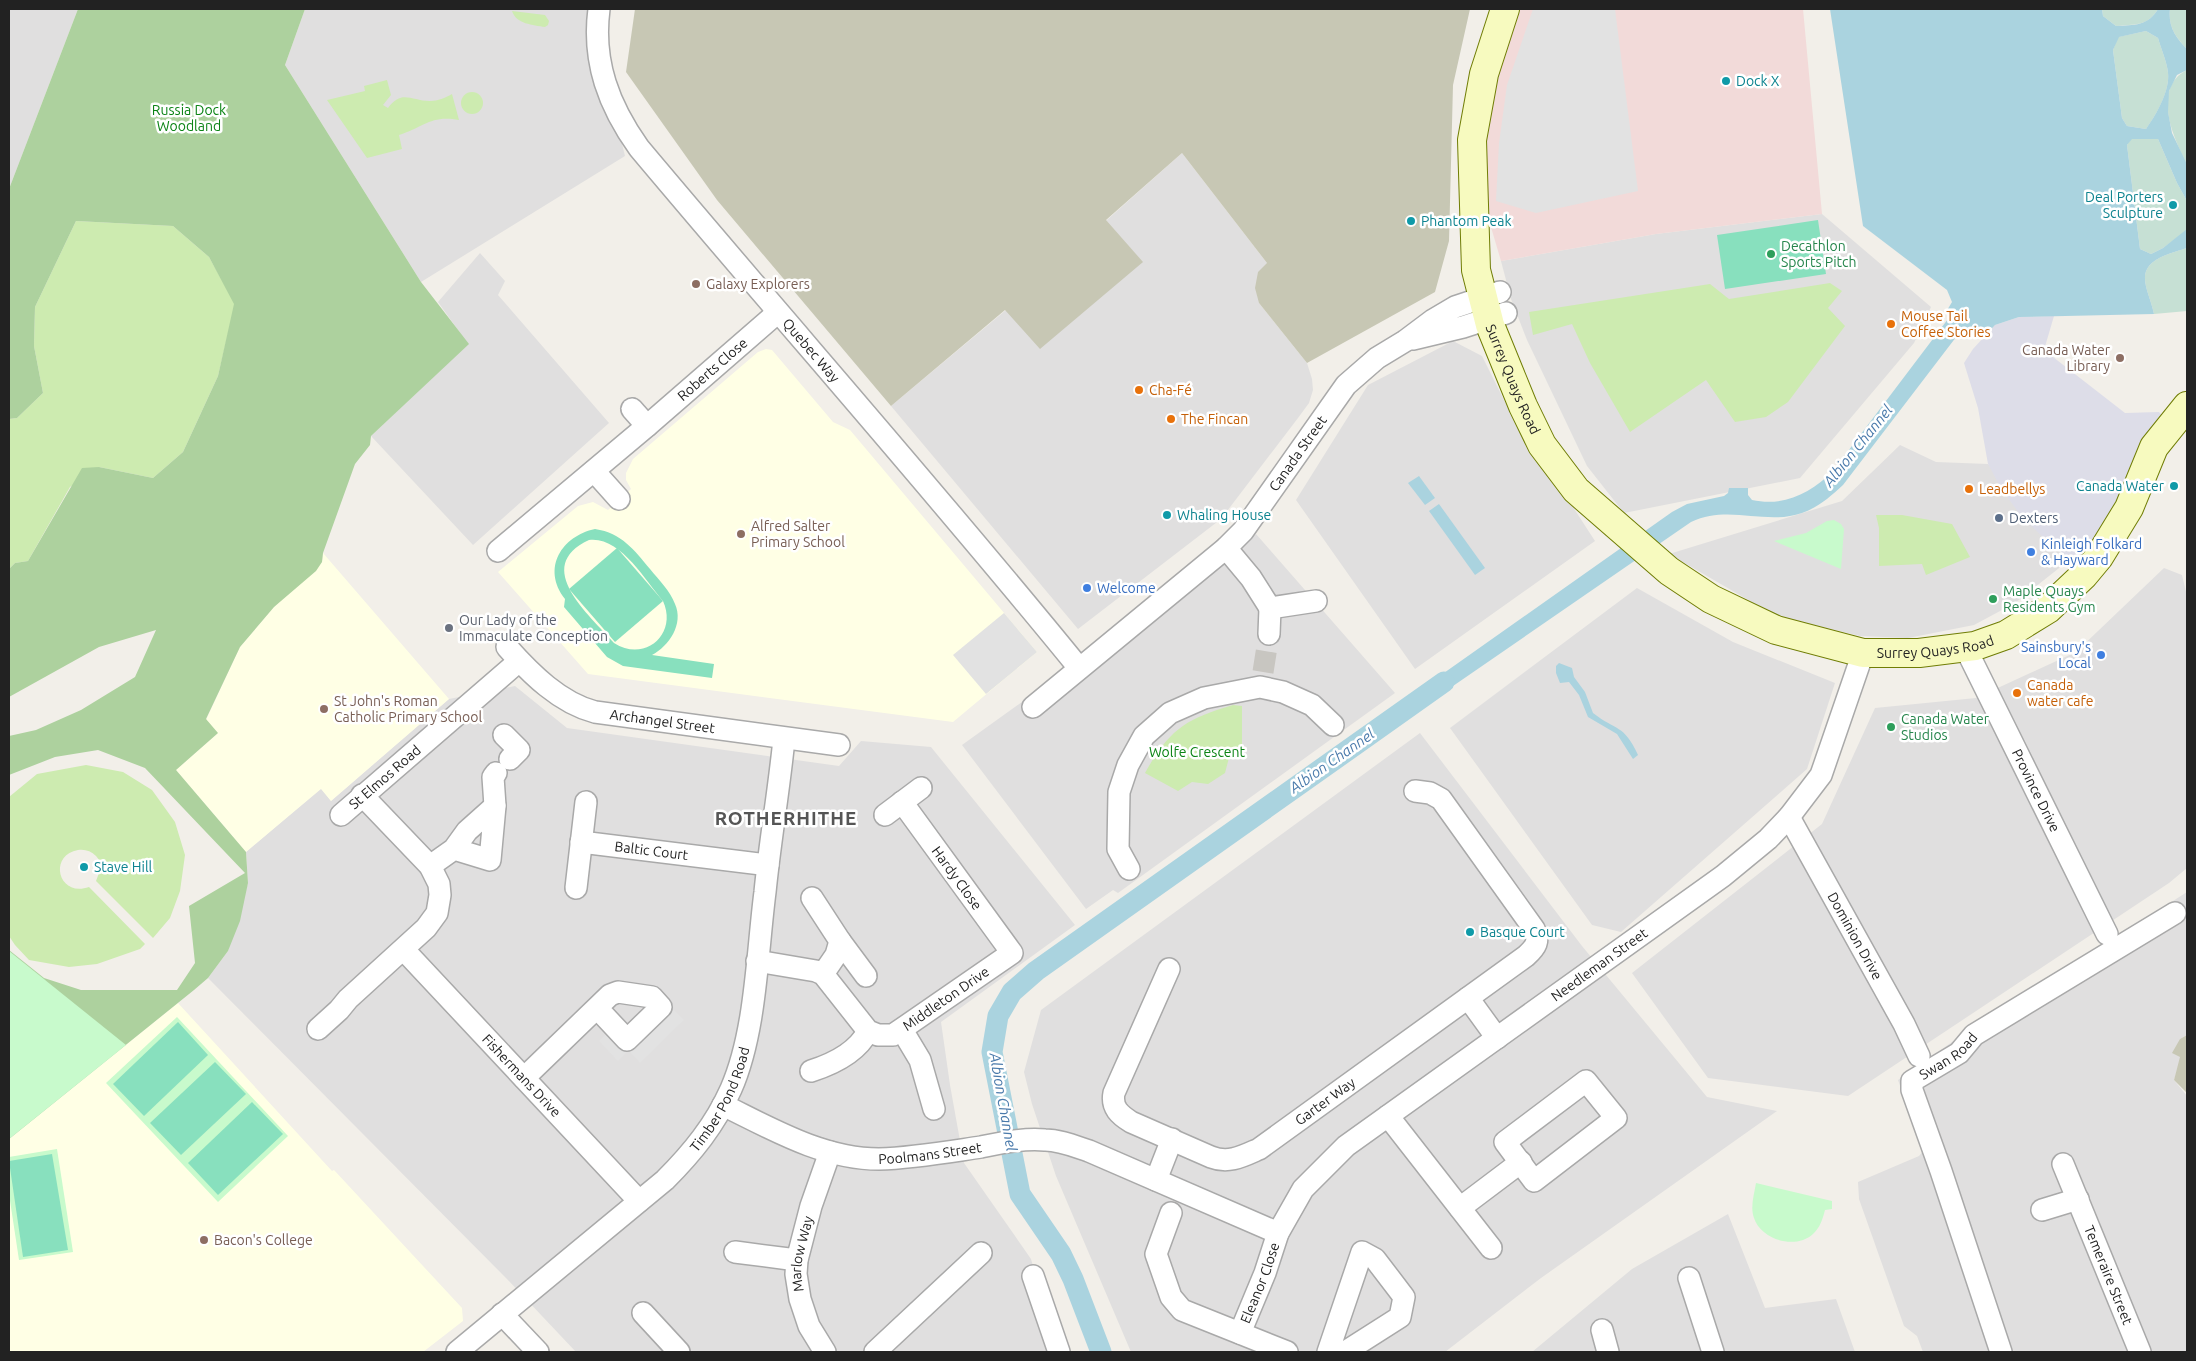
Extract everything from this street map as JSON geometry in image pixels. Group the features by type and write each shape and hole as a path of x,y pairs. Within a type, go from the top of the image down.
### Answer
{"street":[{"name":"Quebec Way","path":"599,9 596,28 598,57 605,84 622,124 639,148 777,313 1013,587 1079,668"},
{"name":"Surrey Quays Road","path":"1506,9 1484,74 1472,140 1476,221 1490,244 1494,305 1546,422 1603,514 1669,571 1711,598 1776,630 1863,653 1919,653 1975,646 2006,635 2030,622 2048,609 2099,558 2129,508 2154,447 2187,406"},
{"name":"Canada Street","path":"1034,707 1226,548 1243,531 1346,385 1378,358 1405,341 1494,305"},
{"name":"Roberts Close","path":"498,551 647,426 777,313"},
{"path":"632,409 647,426"},
{"path":"594,471 619,499"},
{"path":"1226,548 1251,578 1270,608 1270,634"},
{"path":"1270,608 1316,601"},
{"name":"Province Drive","path":"1964,647 2107,934"},
{"name":"Needleman Street","path":"1278,1233 1303,1189 1346,1146 1723,876 1768,840 1789,817 1821,775 1863,653"},
{"name":"Archangel Street","path":"513,654 559,696 583,709 784,739 839,745"},
{"name":"St Elmos Road","path":"341,815 513,654"},
{"path":"1128,869 1118,849 1119,792 1128,765 1144,736 1170,713 1204,698 1262,680 1312,705 1333,725"},
{"path":"454,849 490,860 495,806 493,776 519,750 504,735"},
{"name":"Timber Pond Road","path":"457,1352 665,1180 690,1155 723,1105 731,1088 750,1023 784,739"},
{"path":"885,815 920,788"},
{"name":"Garter Way","path":"1169,969 1113,1100 1121,1115 1172,1139 1220,1160 1238,1158 1259,1148 1526,956 1536,945 1537,936 1441,798 1430,793 1415,791"},
{"path":"318,1028 404,950 426,928 437,913 440,895 439,884 430,866 362,795"},
{"path":"576,888 586,802"},
{"name":"Hardy Close","path":"902,802 1012,953"},
{"path":"430,866 454,849 467,831 495,806"},
{"name":"Dominion Drive","path":"1789,817 1904,1024 1919,1056"},
{"name":"Baltic Court","path":"582,842 768,865"},
{"path":"812,898 866,976"},
{"name":"Swan Road","path":"2001,1352 1942,1170 1912,1090 1912,1081 1959,1053 1974,1035 2175,913"},
{"path":"823,974 832,962 840,941"},
{"name":"Fishermans Drive","path":"404,950 639,1201"},
{"name":"Middleton Drive","path":"868,1031 878,1035 893,1035 1012,953"},
{"path":"757,961 816,970 823,974 868,1031 862,1042 832,1065 811,1071"},
{"path":"1468,998 1497,1038"},
{"path":"524,1078 597,1008"},
{"path":"902,1030 920,1060 934,1109"},
{"path":"1586,1081 1616,1118 1534,1181 1521,1162 1505,1142 1586,1081"},
{"name":"Poolmans Street","path":"723,1105 780,1133 830,1152 878,1159 919,1156 1041,1139 1066,1143 1278,1233"},
{"path":"1388,1116 1491,1248"},
{"path":"1156,1180 1172,1139"},
{"name":"Marlow Way","path":"825,1352 810,1326 800,1299 796,1274 797,1260 811,1206 830,1152"},
{"path":"1460,1208 1521,1162"},
{"name":"Temeraire Street","path":"2063,1164 2140,1352"},
{"path":"2042,1210 2078,1199"},
{"name":"Eleanor Close","path":"1172,1213 1156,1254 1171,1298 1182,1310 1287,1352"},
{"name":"Eleanor Close","path":"1240,1334 1265,1273 1278,1233"},
{"path":"735,1252 797,1260"},
{"path":"1328,1352 1362,1252 1376,1259 1404,1297 1400,1318 1345,1352"},
{"path":"875,1352 981,1253"},
{"path":"1033,1276 1059,1352"},
{"path":"1689,1278 1713,1352"},
{"path":"643,1313 680,1352"},
{"path":"502,1314 538,1352"},
{"path":"1602,1330 1608,1352"}],"shaded area":[{"path":"9,9 78,9 9,189"},
{"path":"305,9 591,9 590,15 625,156 421,282 285,65"},
{"path":"635,9 1470,9 1453,85 1449,241 1435,292 1307,363 1259,303 1255,288 1258,272 1267,263 1182,153 1106,220 1143,262 1040,349 1005,310 891,406 717,200 626,72"},
{"path":"1512,9 1803,9 1822,214 1656,234 1501,261 1488,217 1482,121"},
{"path":"1533,9 1615,9 1638,191 1536,213 1496,201 1499,143 1507,85"},
{"path":"2102,9 2158,9 2145,22 2116,26 2103,16"},
{"path":"2170,9 2187,9 2187,49 2173,31 2170,21"},
{"path":"2146,31 2158,38 2166,64 2168,80 2162,102 2146,129 2127,126 2122,118 2113,50 2118,37"},
{"path":"2187,70 2187,164 2171,128 2167,101 2170,89 2176,78"},
{"path":"2131,139 2158,139 2187,201 2186,231 2163,248 2151,254 2140,249 2127,145"},
{"path":"1182,153 1267,263 1259,303 1307,363 1313,390 1309,403 1221,519 1078,629 891,406 1006,310"},
{"path":"1822,214 1931,307 1914,343 1800,478 1624,513 1587,466 1527,340 1511,299 1501,261 1656,234"},
{"path":"2187,248 2187,311 2154,314 2145,283 2146,272 2149,266 2167,254"},
{"path":"480,253 505,281 498,295 609,423 473,545 371,436 468,344 438,302"},
{"path":"2054,316 2044,350 2125,413 2159,412 2164,418 2122,499 2099,534 2080,557 2066,556 2046,540 2022,517 2002,490 1988,464 1978,408 1964,363 1973,349 1995,325 2019,317"},
{"path":"1453,341 1482,356 1506,404 1595,541 1415,669 1296,500 1368,385"},
{"name":"Alfred Salter Primary School","path":"766,349 772,350 833,422 850,430 1037,652 953,722 588,674 498,572 578,506 593,502 608,510 631,489 626,480 626,473 633,459 758,352"},
{"path":"1900,445 1936,462 1988,464 2068,561 2015,603 1974,625 1908,638 1860,636 1776,616 1669,554 1842,501"},
{"path":"1256,534 1395,693 1118,893 1113,890 1086,909 962,745"},
{"name":"St John's Roman Catholic Primary School","path":"323,553 449,699 331,801 321,789 246,852 176,770 217,734 206,720 240,647 274,607 322,562"},
{"path":"2164,568 2182,575 2187,596 2187,868 2169,883 1848,1096 1708,1078 1632,973 1822,824 1875,708 1976,698 2076,652"},
{"path":"1637,588 1733,642 1835,683 1807,769 1621,932 1592,925 1450,728"},
{"path":"1004,613 1037,652 986,694 953,655"},
{"path":"515,686 567,728 839,766 861,741 931,747 1075,925 941,1022 964,1163 1031,1259 1058,1352 576,1352 506,1278 208,978 228,951 248,883 246,852 321,788 331,801 449,699"},
{"path":"1420,733 1582,946 1707,1097 1777,1111 1541,1278 1445,1352 1131,1352 1056,1176 1032,1104 1024,1072 1041,1010"},
{"path":"2187,892 2187,1035 2180,1039 2181,1057 2174,1080 2187,1096 2187,1352 1923,1352 1917,1336 1904,1326 1859,1199 1858,1182 1919,1156 1923,1151 1898,1080 1952,1042"},
{"name":"Bacon's College","path":"178,1003 332,1171 334,1170 462,1308 463,1321 423,1352 9,1352 9,1139"},
{"path":"673,1009 684,1020 640,1063 629,1051"},
{"path":"609,1031 628,1051 618,1061 599,1041"},
{"path":"2187,1035 2187,1093 2174,1080 2180,1057 2172,1053 2180,1039"},
{"path":"1728,1214 1765,1308 1836,1299 1855,1352 1532,1352 1632,1269"}],"green space":[{"name":"Russia Dock Woodland","path":"78,9 305,9 285,65 421,282 469,344 371,436 370,445 355,464 323,553 322,562 316,571 274,607 240,647 206,719 218,733 176,770 246,852 248,883 240,921 228,951 208,978 9,1139 9,950 44,978 81,990 177,990 195,963 189,906 245,873 145,768 98,750 55,757 9,775 9,736 36,730 81,710 135,677 156,630 99,647 9,697 9,569 15,563 28,561 82,468 99,467 153,478 183,452 218,376 234,304 209,257 173,226 76,221 35,307 34,346 43,393 17,418 9,419 9,189"},
{"path":"512,11 545,15 549,21 548,25 545,27 526,23 517,19"},
{"path":"387,80 391,95 383,105 388,108 393,102 402,97 433,101 452,94 459,120 434,120 399,135 402,149 367,158 327,100 365,91 364,86"},
{"path":"472,92 480,95 483,103 480,111 472,114 464,111 461,103 464,95"},
{"name":"Decathlon Sports Pitch","path":"1818,220 1826,274 1725,289 1717,235"},
{"path":"76,221 173,226 209,257 235,304 218,376 183,452 153,478 99,467 70,487 28,561 15,563 9,569 9,419 17,418 43,393 34,346 35,307"},
{"path":"1830,283 1842,291 1828,308 1845,326 1788,402 1766,417 1735,422 1706,380 1630,432 1590,363 1572,324 1533,335 1529,312 1710,284 1729,299"},
{"path":"1876,515 1902,515 1952,524 1970,557 1926,575 1922,564 1879,566 1879,528"},
{"path":"1834,520 1841,524 1844,529 1841,569 1774,541 1806,533 1827,521"},
{"path":"595,529 604,531 613,534 627,543 673,599 678,619 676,627 664,646 652,655 714,664 712,678 623,666 607,657 564,607 565,599 558,587 555,576 555,565 559,555 565,546 583,533","holes":["589,540 611,545 631,561 663,601 666,624 656,642 647,647 637,650 614,643 580,605 571,591 565,577 565,564 572,551"]},
{"path":"617,548 663,601 615,642 569,589"},
{"name":"Wolfe Crescent","path":"1233,705 1242,706 1242,746 1230,754 1225,773 1208,784 1192,782 1178,791 1145,773 1162,746 1180,728 1202,715"},
{"path":"86,765 123,772 152,790 175,822 185,855 180,891 170,918 153,938 96,881 100,862 96,856 83,850 69,853 63,859 60,867 64,881 70,887 78,889 89,887 145,944 140,949 97,964 69,967 29,960 9,936 9,797 37,774"},
{"path":"9,951 126,1045 9,1139"},
{"path":"177,1017 288,1136 218,1202 106,1083"},
{"path":"178,1022 208,1055 144,1116 113,1084"},
{"path":"215,1062 246,1094 181,1155 150,1123"},
{"path":"252,1102 283,1134 218,1195 188,1163"},
{"path":"57,1149 73,1252 19,1260 9,1194 9,1157"},
{"path":"52,1154 68,1250 23,1257 9,1161"},
{"path":"1756,1183 1832,1201 1832,1209 1825,1210 1818,1229 1806,1239 1789,1242 1771,1237 1758,1226 1754,1218 1752,1205"}],"water":[{"path":"1830,9 2102,9 2103,16 2116,26 2145,22 2158,9 2170,9 2170,21 2173,31 2187,49 2187,70 2177,75 2169,91 2168,112 2172,133 2187,164 2187,201 2158,139 2132,139 2127,145 2140,249 2151,254 2163,248 2187,229 2187,248 2167,254 2154,261 2146,272 2145,283 2154,314 2019,317 1995,325 1982,339 1967,328 1963,328 1843,485 1824,501 1808,511 1788,516 1720,515 1705,517 1691,522 1424,706 1417,692 1672,512 1687,504 1724,496 1728,493 1729,488 1748,488 1748,495 1752,500 1775,502 1786,500 1816,486 1833,471 1948,319 1949,315 1946,312 1952,302 1947,290 1863,226","holes":["2146,31 2158,38 2168,73 2165,95 2146,129 2127,126 2122,118 2113,50 2119,37"]},
{"path":"1419,476 1435,498 1425,505 1408,483"},
{"path":"1439,504 1485,568 1475,575 1429,511"},
{"path":"1559,663 1572,668 1574,677 1585,692 1593,713 1624,733 1638,755 1633,759 1617,734 1588,717 1579,695 1569,682 1560,683 1556,673 1556,666"}],"waterway":[{"name":"Albion Channel","path":"1101,1352 1073,1279 1061,1254 1020,1194 992,1052 998,1016 1012,992 1036,971 1444,682"}],"tunnel":[{"path":"1263,672 1269,634"}],"place":[{"name":"Dock X","path":"1726,81"},
{"name":"Deal Porters Sculpture","path":"2173,205"},
{"name":"Phantom Peak","path":"1411,221"},
{"name":"Decathlon Sports Pitch","path":"1771,254"},
{"name":"Galaxy Explorers","path":"696,284"},
{"name":"Mouse Tail Coffee Stories","path":"1891,324"},
{"name":"Canada Water Library","path":"2120,358"},
{"name":"Cha-Fé","path":"1139,390"},
{"name":"The Fincan","path":"1171,419"},
{"name":"Canada Water","path":"2174,486"},
{"name":"Leadbellys","path":"1969,489"},
{"name":"Whaling House","path":"1167,515"},
{"name":"Dexters","path":"1999,518"},
{"name":"Alfred Salter Primary School","path":"741,534"},
{"name":"Kinleigh Folkard & Hayward","path":"2031,552"},
{"name":"Welcome","path":"1087,588"},
{"name":"Maple Quays Residents Gym","path":"1993,599"},
{"name":"Our Lady of the Immaculate Conception","path":"449,628"},
{"name":"Sainsbury's Local","path":"2101,655"},
{"name":"Canada water cafe","path":"2017,693"},
{"name":"St John's Roman Catholic Primary School","path":"324,709"},
{"name":"Canada Water Studios","path":"1891,727"},
{"name":"Stave Hill","path":"84,867"},
{"name":"Basque Court","path":"1470,932"},
{"name":"Bacon's College","path":"204,1240"}],"district":[{"name":"ROTHERHITHE","path":"786,818"}]}
